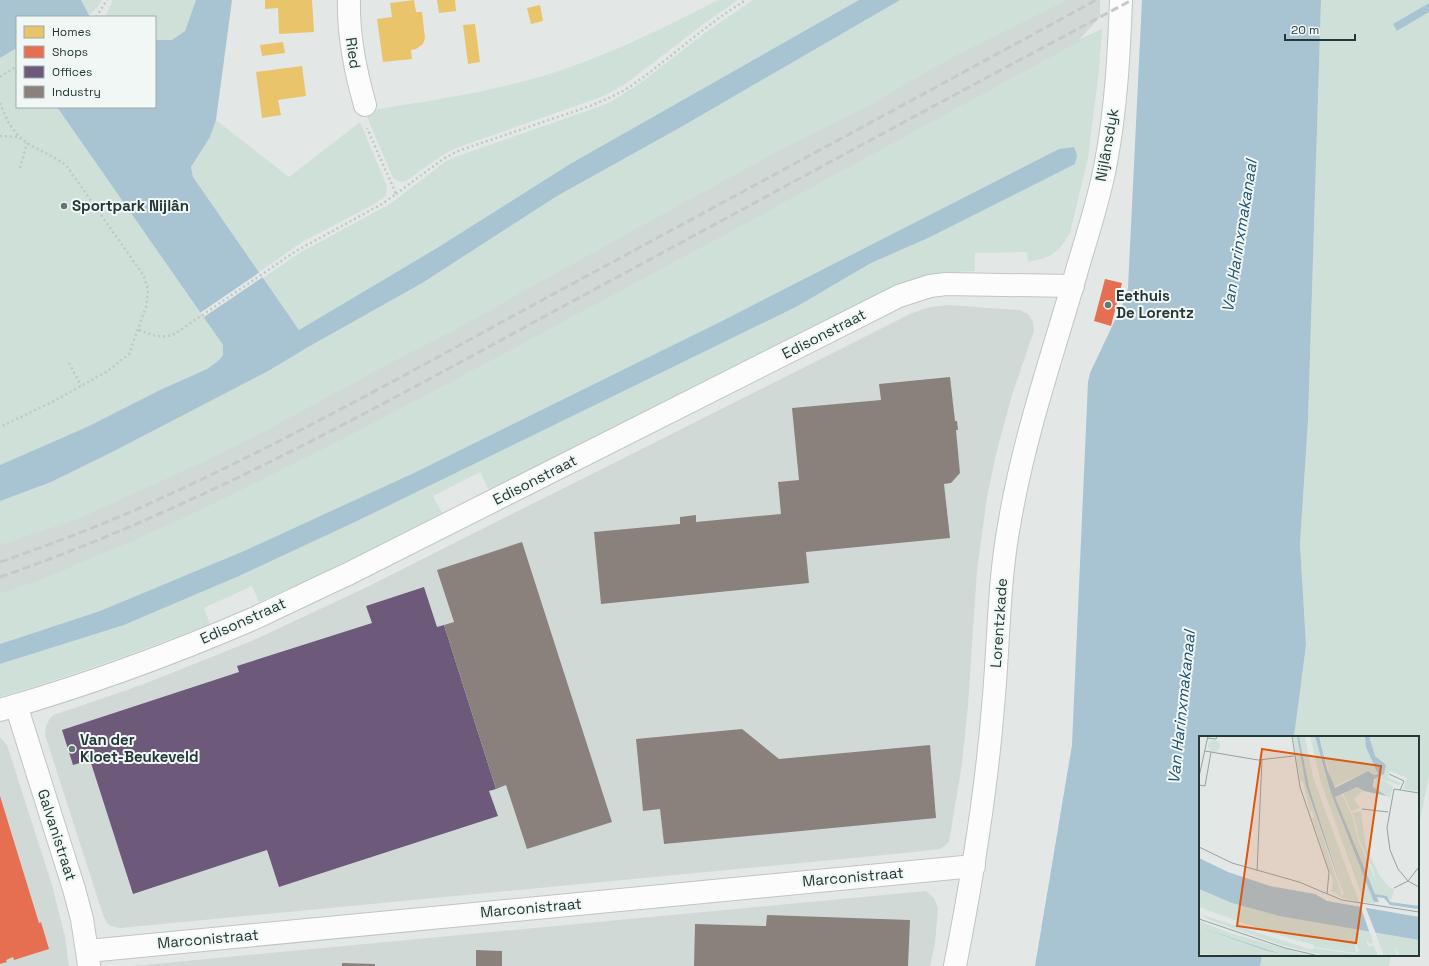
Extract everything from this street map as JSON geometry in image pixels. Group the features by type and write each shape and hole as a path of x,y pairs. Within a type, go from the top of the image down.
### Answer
{"street":[{"name":"Ried","path":"349,0 351,40 356,74 365,105"},
{"name":"Nijlânsdyk","path":"1072,286 1106,163 1114,107 1119,52 1121,0"},
{"name":"Edisonstraat","path":"8,707 155,659 256,617 346,575 899,296 930,286 946,284 1072,286"},
{"name":"Lorentzkade","path":"955,966 974,866 991,735 1002,586 1009,521 1033,416 1072,286"},
{"name":"Galvanistraat","path":"8,707 74,889 82,919 88,958"},
{"name":"Marconistraat","path":"88,958 974,866"}],"path":[{"path":"97,16 107,0"},
{"path":"139,330 152,335 166,337 176,332 296,251 382,204 443,159 458,151 593,105 614,96 631,86 702,30 746,0"},
{"path":"0,77 16,67"},
{"path":"0,103 8,122 19,137 66,165 144,276 148,290 146,307 139,330 129,354 108,371 52,402 0,427"},
{"path":"365,105 364,120 396,194"},
{"path":"0,136 19,137"},
{"path":"20,168 27,143"},
{"path":"69,363 80,386"}],"shaded area":[{"path":"900,0 1100,0 1100,17 1079,40 1102,29 1098,78 1074,147 578,392 0,644 0,501 51,482 681,127"},
{"path":"949,305 1019,310 1028,314 1033,322 1034,331 1012,395 996,454 987,497 977,571 968,705 962,764 949,842 945,846 940,849 905,853 120,928 111,926 107,923 103,915 45,735 46,726 50,718 54,715 144,684 254,640 367,587 912,313 930,307"},
{"path":"0,737 7,745 52,885 65,937 69,966 0,966"},
{"path":"926,891 934,898 938,908 935,944 930,966 133,966"}],"green space":[{"path":"81,0 102,0 96,9 89,15"},
{"path":"113,0 196,0 185,31 172,40 156,40 156,16 105,16"},
{"path":"718,0 738,0 705,23 624,85 601,97 456,148 441,156 406,181 400,182 393,178 367,117 378,109 477,92 560,71 629,44"},
{"path":"753,0 859,0 570,164 437,248 299,330 263,278 301,252 390,204 446,161 612,101 639,84 706,32"},
{"path":"900,0 1069,0 951,58 870,105 778,151 466,324 269,429 205,461 80,518 0,545 0,501 51,482 268,371 422,283 557,196 681,127"},
{"path":"1321,0 1429,0 1429,3 1393,24 1398,31 1429,12 1429,776 1419,825 1419,736 1294,736 1306,645 1300,544 1308,420"},
{"path":"1102,29 1098,78 1088,158 1070,233 1058,250 1053,254 1042,259 1028,262 1027,252 975,253 975,271 921,277 903,283 489,490 480,472 433,496 442,513 282,592 259,602 252,586 204,608 210,624 106,663 0,697 0,664 124,625 239,576 507,448 796,307 871,263 926,239 1059,149 722,321 416,472 244,551 100,611 0,644 0,593 53,574 145,535 308,457 597,304"},
{"name":"Sportpark Nijlân","path":"16,49 16,108 58,108 223,345 223,355 218,361 207,369 160,390 87,427 0,465 0,58"},
{"path":"216,120 289,177 360,122 387,186 386,196 371,206 304,241 259,272 193,177 191,167 210,137"},
{"path":"1262,956 1391,956 1389,966 1260,966"}],"water":[{"path":"0,0 81,0 89,16 16,16 16,49 0,58"},
{"path":"196,0 232,0 216,120 210,137 191,167 193,177 299,330 437,248 570,164 859,0 900,0 681,127 557,196 422,283 268,371 51,482 0,501 0,465 87,427 160,390 207,369 218,361 223,355 223,345 58,108 156,108 156,40 172,40 185,31"},
{"name":"Van Harinxmakanaal","path":"1142,0 1321,0 1308,420 1300,544 1306,645 1294,736 1199,736 1199,956 1262,956 1260,966 1035,966 1072,745 1088,382 1090,373 1124,301 1128,288"},
{"path":"1429,3 1429,12 1397,31 1393,24"},
{"path":"1074,147 1077,155 1075,164 926,239 871,263 796,307 359,520 239,576 124,625 0,664 0,644 100,611 244,551 416,472 722,321 1059,149"}],"pier":[{"path":"260,272 263,277 204,317 200,313"}],"building: Homes":[{"path":"265,0 312,0 314,32 279,34 278,8 265,9"},
{"path":"414,0 416,12 422,12 425,38 423,44 416,49 411,50 412,59 383,62 377,19 392,17 390,3"},
{"path":"437,0 455,0 456,11 439,13"},
{"path":"540,5 543,21 531,24 527,8"},
{"path":"475,24 480,62 468,64 463,25"},
{"path":"283,42 285,53 262,56 260,45"},
{"path":"302,66 306,96 278,100 281,115 262,118 256,72"}],"building: Shops":[{"path":"1105,279 1122,283 1111,326 1094,321"},
{"path":"0,796 39,923 41,922 49,949 14,960 13,957 6,960 7,962 0,964"}],"building: Offices":[{"path":"424,587 437,627 444,625 496,789 489,791 498,816 279,887 267,850 133,894 90,760 73,765 62,730 239,672 237,666 372,623 366,606"}],"building: Industry":[{"path":"950,377 955,421 957,421 958,430 956,430 960,473 951,483 944,484 950,538 806,552 809,583 601,604 594,532 680,524 680,517 696,515 696,522 781,514 778,482 799,480 792,408 881,400 879,384"},
{"path":"522,542 612,822 527,849 506,785 496,789 444,625 454,622 437,570"},
{"path":"742,729 779,759 930,745 936,818 664,844 660,809 643,811 636,739"},
{"path":"767,915 910,920 908,966 694,966 695,924 766,926"},
{"path":"476,950 502,951 502,966 476,966"},
{"path":"342,963 375,964 375,966 342,966"}],"railway":[{"path":"0,562 73,536 144,506 297,432 1096,0"},
{"path":"0,577 71,551 141,522 278,458 413,388 1132,0"}],"place":[{"name":"Sportpark Nijlân","path":"64,206"},
{"name":"Eethuis De Lorentz","path":"1108,305"},
{"name":"Van der Kloet-Beukeveld","path":"72,749"}]}
